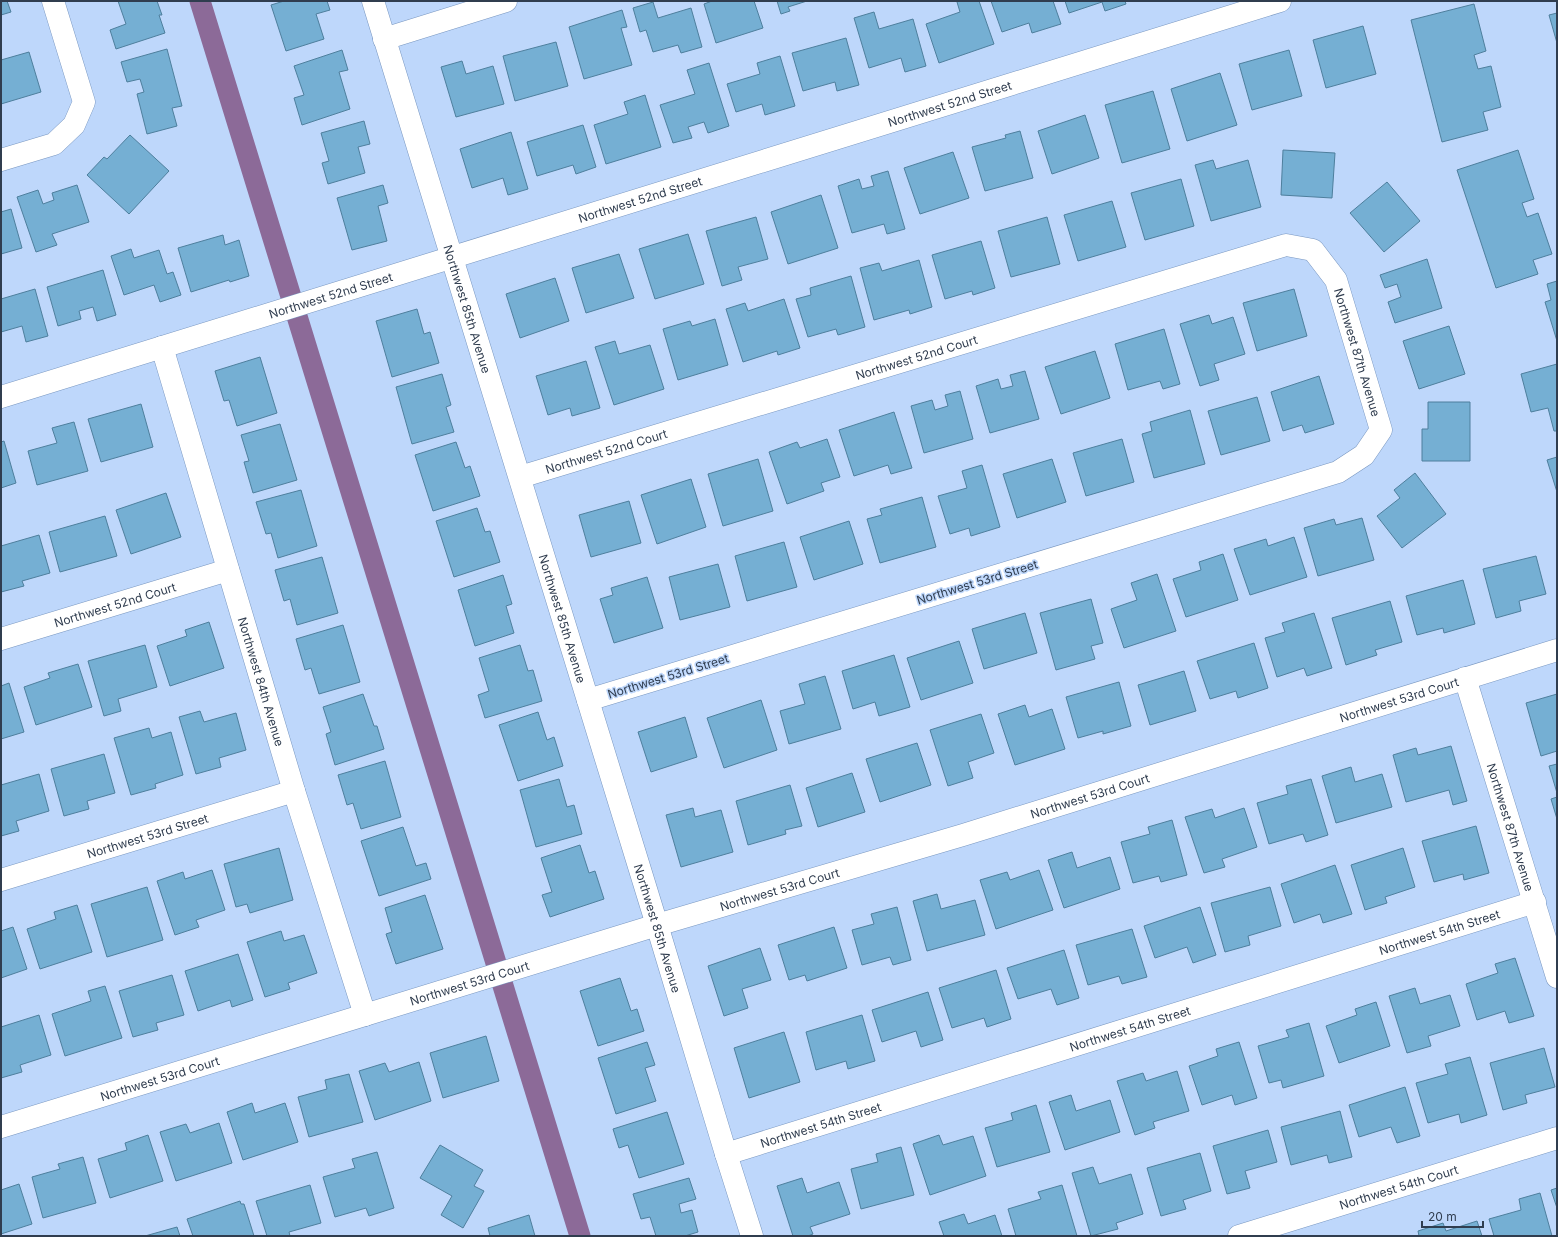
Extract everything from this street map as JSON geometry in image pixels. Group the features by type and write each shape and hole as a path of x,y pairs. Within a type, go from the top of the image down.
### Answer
{"street":[{"path":"1,160 54,144 74,125 84,102 53,1"},
{"name":"Northwest 85th Avenue","path":"373,1 752,1236"},
{"path":"384,39 506,1"},
{"name":"Northwest 52nd Street","path":"1,397 451,257 1236,8 1280,1"},
{"name":"Northwest 52nd Court","path":"520,477 1286,245 1313,250"},
{"name":"Northwest 87th Avenue","path":"1313,250 1336,280 1381,430 1364,456"},
{"name":"Northwest 84th Avenue","path":"162,347 294,791 365,1015"},
{"name":"Northwest 53rd Street","path":"588,700 1338,472 1364,456"},
{"name":"Northwest 52nd Court","path":"1,639 228,570"},
{"name":"Northwest 53rd Court","path":"1,1128 657,925 963,835 1557,650"},
{"name":"Northwest 87th Avenue","path":"1465,678 1557,977"},
{"name":"Northwest 53rd Street","path":"1,880 294,791"},
{"name":"Northwest 54th Street","path":"726,1154 1535,902"},
{"name":"Northwest 54th Court","path":"1239,1236 1557,1138"}],"building":[{"path":"1,1 7,1 11,12 1,15"},
{"path":"118,1 157,1 162,15 159,15 165,33 116,49 110,30 126,24"},
{"path":"284,1 327,1 330,10 316,14 324,39 286,51 271,5"},
{"path":"712,1 754,1 763,28 716,43 704,4"},
{"path":"777,1 807,1 788,7 790,11 781,14"},
{"path":"979,1 994,44 939,63 926,24 960,12 957,2"},
{"path":"991,1 1053,1 1061,24 1032,33 1029,23 1002,32"},
{"path":"1065,1 1125,1 1126,4 1105,11 1102,2 1069,13"},
{"path":"653,2 658,18 691,8 702,47 681,53 678,45 653,52 646,30 640,32 633,8"},
{"path":"1474,4 1486,51 1474,55 1478,69 1491,66 1501,107 1483,112 1488,130 1442,142 1411,20"},
{"path":"622,10 627,27 621,28 632,65 584,79 569,27"},
{"path":"874,12 879,29 913,19 926,66 905,72 901,58 869,68 854,18"},
{"path":"1557,13 1557,43 1549,15"},
{"path":"1363,26 1376,74 1326,88 1313,40"},
{"path":"846,38 859,85 837,91 835,82 803,91 792,53"},
{"path":"556,42 568,86 515,101 503,56"},
{"path":"167,49 182,106 172,108 177,126 147,134 137,94 144,92 140,79 127,82 121,62"},
{"path":"342,50 348,70 339,72 350,109 302,125 294,98 304,95 294,66"},
{"path":"1289,50 1302,96 1252,110 1239,64"},
{"path":"29,52 41,92 1,104 1,60"},
{"path":"780,56 795,106 765,115 762,104 736,112 727,84 760,74 757,63"},
{"path":"462,61 466,74 493,66 504,104 456,117 441,67"},
{"path":"709,63 729,126 708,133 704,122 688,127 692,138 673,143 660,105 695,94 687,70"},
{"path":"1220,73 1237,125 1187,141 1171,89"},
{"path":"1153,91 1170,149 1122,163 1105,105"},
{"path":"645,95 661,147 606,164 594,125 628,114 624,102"},
{"path":"1085,115 1099,158 1052,174 1038,131"},
{"path":"364,121 370,144 358,147 365,173 328,184 322,163 329,161 321,133"},
{"path":"583,125 596,167 576,174 573,165 537,176 527,142"},
{"path":"1020,131 1033,178 985,191 972,147 1006,138 1005,135"},
{"path":"511,132 528,189 508,195 503,178 472,188 460,149"},
{"path":"130,135 169,171 129,214 87,175 104,157 107,159"},
{"path":"1283,150 1335,153 1332,198 1281,195"},
{"path":"1518,150 1534,199 1522,203 1527,217 1538,213 1552,254 1533,260 1538,274 1496,288 1457,170"},
{"path":"953,152 969,198 920,214 904,168"},
{"path":"1213,160 1216,169 1248,160 1261,207 1211,221 1195,165"},
{"path":"888,171 905,229 887,234 884,224 852,233 838,186 859,179 862,189 874,186 871,176"},
{"path":"1181,179 1194,226 1145,240 1131,193"},
{"path":"1387,182 1420,221 1384,252 1350,213"},
{"path":"77,185 89,222 52,234 57,245 36,252 17,197 38,190 43,204 54,200 52,193"},
{"path":"383,185 388,203 378,206 387,241 352,250 337,198"},
{"path":"821,195 838,248 788,264 771,212"},
{"path":"1112,201 1126,247 1078,261 1064,215"},
{"path":"11,209 22,248 1,254 1,212"},
{"path":"756,217 768,259 738,267 742,280 722,286 706,231"},
{"path":"1047,217 1060,264 1011,277 998,231"},
{"path":"688,234 704,284 655,299 639,249"},
{"path":"223,235 225,245 239,240 249,276 230,282 229,280 191,292 178,248"},
{"path":"981,241 995,288 973,295 972,291 945,299 932,255"},
{"path":"131,249 134,258 159,250 167,274 173,272 181,295 160,302 154,285 124,295 111,256"},
{"path":"619,254 634,298 586,313 572,268"},
{"path":"1427,259 1442,308 1395,323 1388,302 1401,297 1397,284 1385,288 1380,275"},
{"path":"919,260 932,307 910,314 909,310 874,320 860,268 879,263 882,271"},
{"path":"103,270 116,315 97,321 93,307 79,311 81,319 58,326 47,287"},
{"path":"851,276 865,327 838,335 836,329 808,337 796,299 811,295 810,288"},
{"path":"555,278 569,321 520,338 506,294"},
{"path":"1557,281 1557,341 1545,302 1551,300 1547,284"},
{"path":"35,289 48,336 26,342 22,326 1,332 1,299"},
{"path":"1294,289 1307,336 1257,351 1243,303"},
{"path":"784,299 800,348 778,355 777,351 743,362 726,309 745,303 748,311"},
{"path":"417,309 424,334 430,332 439,363 392,377 376,321"},
{"path":"1209,315 1212,324 1233,317 1245,354 1214,364 1219,380 1200,386 1180,324"},
{"path":"715,319 728,365 678,380 663,329 690,321 692,326"},
{"path":"1449,326 1465,374 1419,389 1403,341"},
{"path":"1164,329 1180,384 1163,389 1160,381 1128,390 1115,344"},
{"path":"615,341 619,354 650,345 664,389 614,405 595,347"},
{"path":"1095,351 1110,398 1061,414 1045,367"},
{"path":"260,357 277,413 237,426 229,400 224,401 215,371"},
{"path":"586,361 600,408 572,416 570,408 548,415 536,376"},
{"path":"1557,364 1557,431 1554,431 1548,408 1531,412 1521,374"},
{"path":"1025,371 1039,419 990,433 976,386 998,379 1001,389 1013,386 1010,375"},
{"path":"442,374 451,405 446,407 454,432 412,444 396,387"},
{"path":"1319,376 1334,424 1305,433 1302,425 1283,431 1271,392"},
{"path":"960,391 973,439 924,453 911,406 932,400 935,410 948,406 945,395"},
{"path":"1257,397 1270,441 1221,455 1208,411"},
{"path":"1428,402 1470,402 1470,461 1422,461 1422,429 1428,429"},
{"path":"141,404 153,447 101,462 88,419"},
{"path":"1190,410 1205,464 1154,478 1142,434 1152,431 1150,422"},
{"path":"894,412 912,468 891,474 888,465 854,476 839,430"},
{"path":"74,422 88,471 37,485 28,451 57,443 52,428"},
{"path":"280,424 297,480 253,493 244,462 249,461 241,435"},
{"path":"827,439 840,477 821,483 824,491 787,504 769,452 797,442 800,448"},
{"path":"1122,439 1134,482 1086,496 1073,453"},
{"path":"4,441 16,483 1,488 1,442"},
{"path":"456,442 465,468 470,466 480,496 433,511 415,455"},
{"path":"1557,457 1557,492 1547,460"},
{"path":"758,459 773,511 723,526 708,474"},
{"path":"1052,459 1066,502 1017,518 1003,474"},
{"path":"982,465 1000,527 971,536 969,528 950,534 938,496 967,488 962,471"},
{"path":"1415,473 1446,514 1402,548 1377,516 1400,498 1394,490"},
{"path":"691,479 706,527 657,544 641,495"},
{"path":"301,490 317,546 278,558 271,533 266,534 256,502"},
{"path":"166,493 181,537 131,554 116,510"},
{"path":"922,497 936,547 880,563 867,519 882,515 880,509"},
{"path":"629,501 641,543 591,557 579,515"},
{"path":"477,508 485,532 490,531 500,562 454,577 436,521"},
{"path":"105,516 117,556 60,572 49,532"},
{"path":"1362,518 1374,560 1318,576 1304,528 1334,519 1336,525"},
{"path":"849,521 863,564 814,580 800,537"},
{"path":"39,535 50,573 22,581 24,586 1,592 1,546"},
{"path":"1294,537 1307,577 1250,595 1234,549 1266,539 1268,546"},
{"path":"784,542 797,587 747,601 735,556"},
{"path":"1223,554 1238,600 1186,617 1173,579 1201,570 1199,562"},
{"path":"1536,556 1546,594 1519,601 1521,611 1496,618 1483,569"},
{"path":"322,557 338,613 297,625 290,599 284,601 275,570"},
{"path":"718,564 730,607 680,620 669,577"},
{"path":"1157,574 1176,631 1124,648 1111,609 1137,600 1131,583"},
{"path":"503,575 512,604 506,606 514,633 475,646 458,590"},
{"path":"647,577 663,628 614,643 600,599 613,595 611,588"},
{"path":"1463,580 1475,624 1444,633 1443,628 1417,635 1406,596"},
{"path":"1091,599 1103,643 1091,646 1095,659 1056,670 1040,613"},
{"path":"1390,601 1402,642 1375,650 1377,655 1346,665 1332,618"},
{"path":"1025,613 1037,653 984,669 972,629"},
{"path":"1314,613 1332,668 1307,676 1304,668 1277,677 1265,638 1285,632 1282,623"},
{"path":"209,622 224,668 170,686 157,646 187,636 185,630"},
{"path":"343,625 360,682 319,694 311,668 305,670 296,639"},
{"path":"959,641 973,683 921,700 907,658"},
{"path":"1254,643 1268,688 1238,698 1236,691 1210,699 1197,661"},
{"path":"145,645 157,687 118,699 121,711 104,716 88,661"},
{"path":"520,645 528,671 533,670 542,701 485,718 478,695 489,691 479,658"},
{"path":"894,655 910,707 879,716 875,702 853,709 842,671"},
{"path":"78,664 92,707 36,725 24,687 50,678 48,673"},
{"path":"1184,671 1196,711 1150,725 1138,685"},
{"path":"825,676 841,729 789,744 780,711 805,704 799,684"},
{"path":"1119,682 1131,726 1103,734 1103,731 1078,738 1066,697"},
{"path":"9,683 24,732 1,739 1,686"},
{"path":"363,694 374,726 377,726 384,749 335,765 326,734 331,732 323,707"},
{"path":"1557,694 1557,751 1541,756 1526,703"},
{"path":"761,700 777,750 724,768 707,718"},
{"path":"1025,705 1029,717 1052,709 1065,749 1015,765 998,714"},
{"path":"200,711 204,722 236,713 246,750 219,758 221,767 196,774 179,717"},
{"path":"538,712 547,740 554,737 563,766 518,781 499,725"},
{"path":"981,714 994,753 968,762 973,778 948,786 930,730"},
{"path":"685,717 697,757 651,772 638,732"},
{"path":"149,728 152,738 171,732 183,775 155,784 156,788 131,795 114,738"},
{"path":"917,743 931,785 880,802 866,759"},
{"path":"1451,746 1467,801 1453,805 1449,790 1406,802 1393,755 1416,748 1418,755"},
{"path":"104,754 115,793 87,801 89,809 64,816 51,769"},
{"path":"385,761 401,817 361,829 353,803 347,805 338,775"},
{"path":"1557,764 1557,793 1549,766"},
{"path":"1351,767 1355,782 1382,774 1392,807 1336,823 1322,776"},
{"path":"852,773 865,812 818,827 806,788"},
{"path":"39,774 49,811 16,821 19,831 1,836 1,785"},
{"path":"559,779 567,807 574,805 582,834 536,847 520,790"},
{"path":"1311,779 1328,835 1306,842 1303,834 1269,844 1257,803 1288,794 1286,786"},
{"path":"790,785 802,826 785,830 786,834 748,845 736,801"},
{"path":"1557,797 1557,819 1551,799"},
{"path":"693,808 695,817 721,810 733,852 681,867 666,815"},
{"path":"1244,808 1257,847 1222,859 1225,867 1204,873 1185,817 1212,809 1215,818"},
{"path":"1172,820 1187,875 1161,882 1159,876 1133,883 1121,842 1150,834 1148,827"},
{"path":"1476,826 1489,873 1464,880 1463,874 1434,882 1422,841"},
{"path":"403,827 416,866 426,863 431,879 379,896 361,841"},
{"path":"580,845 589,873 595,871 604,899 550,917 542,895 552,892 541,858"},
{"path":"279,848 293,900 250,913 247,904 236,907 224,864"},
{"path":"1403,848 1415,887 1385,897 1387,903 1365,910 1351,865"},
{"path":"1072,852 1077,868 1110,857 1120,889 1064,908 1048,860"},
{"path":"1335,865 1352,914 1323,923 1320,914 1294,923 1281,884"},
{"path":"212,870 225,910 196,920 199,927 175,935 157,881 183,872 185,879"},
{"path":"1039,870 1053,910 996,929 980,880 1007,872 1010,880"},
{"path":"147,887 163,940 107,957 91,904"},
{"path":"1270,887 1281,926 1248,936 1250,945 1225,952 1211,903"},
{"path":"937,894 941,909 975,900 985,935 927,951 913,901"},
{"path":"425,895 443,949 396,964 386,934 392,932 385,908"},
{"path":"77,905 92,952 40,969 27,929 56,919 54,912"},
{"path":"897,907 911,960 893,965 890,957 862,965 852,930 874,924 871,914"},
{"path":"1200,907 1216,955 1193,963 1187,947 1155,958 1144,926"},
{"path":"13,927 27,969 1,978 1,931"},
{"path":"834,927 847,968 807,981 805,975 789,980 778,945"},
{"path":"1132,929 1147,977 1122,984 1119,976 1088,985 1076,945"},
{"path":"281,931 284,941 304,935 317,973 288,983 290,989 265,997 247,942"},
{"path":"760,948 771,980 742,989 748,1008 724,1016 708,966"},
{"path":"1064,950 1079,998 1057,1005 1051,989 1018,999 1007,968"},
{"path":"238,954 253,1000 232,1007 230,1000 198,1011 185,971"},
{"path":"1515,958 1534,1016 1509,1023 1505,1011 1477,1020 1466,984 1498,973 1495,964"},
{"path":"996,970 1011,1019 987,1027 984,1018 952,1028 939,988"},
{"path":"172,975 184,1015 156,1023 158,1030 133,1037 119,991"},
{"path":"620,978 631,1011 637,1009 644,1031 598,1046 580,991"},
{"path":"105,986 122,1038 65,1056 52,1014 91,1001 88,991"},
{"path":"1415,988 1420,1004 1450,995 1460,1026 1428,1036 1431,1046 1407,1053 1389,996"},
{"path":"928,992 943,1040 921,1047 916,1031 882,1042 872,1010"},
{"path":"1376,1002 1390,1046 1339,1063 1326,1026 1357,1015 1355,1009"},
{"path":"39,1015 51,1055 20,1065 22,1072 1,1078 1,1027"},
{"path":"862,1015 875,1061 848,1069 846,1061 816,1070 806,1032"},
{"path":"1309,1023 1324,1076 1283,1088 1281,1080 1269,1083 1258,1046 1289,1037 1286,1030"},
{"path":"784,1032 800,1082 749,1098 734,1048"},
{"path":"486,1036 499,1081 443,1098 430,1053"},
{"path":"647,1042 655,1065 645,1068 656,1101 616,1114 598,1058"},
{"path":"1239,1042 1257,1098 1235,1105 1232,1095 1202,1105 1189,1066 1218,1056 1216,1049"},
{"path":"1544,1048 1555,1087 1525,1095 1527,1103 1503,1110 1490,1063"},
{"path":"1470,1057 1487,1115 1461,1123 1459,1114 1428,1123 1416,1083 1448,1074 1445,1064"},
{"path":"419,1062 431,1101 375,1120 359,1071 385,1063 389,1072"},
{"path":"1177,1071 1189,1111 1153,1122 1155,1128 1135,1135 1117,1081 1143,1073 1146,1081"},
{"path":"349,1074 363,1122 309,1137 298,1097 327,1089 325,1080"},
{"path":"1405,1087 1420,1136 1397,1143 1391,1127 1359,1137 1349,1105"},
{"path":"1071,1095 1076,1111 1110,1100 1120,1132 1065,1150 1049,1102"},
{"path":"252,1103 255,1113 285,1103 298,1142 243,1160 227,1112"},
{"path":"1036,1105 1050,1152 997,1167 985,1128 1013,1120 1011,1113"},
{"path":"1340,1111 1352,1157 1329,1163 1327,1155 1291,1165 1281,1127"},
{"path":"667,1112 684,1164 639,1178 628,1145 619,1148 613,1129"},
{"path":"219,1123 232,1163 176,1181 160,1132 186,1124 190,1133"},
{"path":"1268,1130 1277,1162 1245,1171 1250,1188 1227,1194 1213,1146"},
{"path":"148,1135 163,1181 110,1198 98,1159 127,1150 125,1143"},
{"path":"939,1135 943,1145 973,1136 986,1176 930,1195 913,1144"},
{"path":"440,1145 483,1170 474,1186 484,1191 463,1228 441,1215 452,1196 420,1178"},
{"path":"901,1147 914,1195 861,1209 851,1169 878,1162 876,1154"},
{"path":"377,1152 394,1208 369,1216 366,1208 335,1217 323,1177 355,1168 352,1159"},
{"path":"1200,1153 1211,1191 1183,1200 1186,1209 1161,1216 1147,1168"},
{"path":"83,1157 96,1203 43,1218 32,1177 60,1169 58,1164"},
{"path":"1093,1167 1099,1184 1131,1174 1143,1214 1116,1223 1118,1229 1091,1236 1072,1173"},
{"path":"689,1178 696,1199 679,1204 681,1213 692,1210 698,1232 685,1236 656,1236 650,1217 641,1219 633,1194"},
{"path":"802,1178 807,1193 839,1182 850,1214 810,1227 813,1234 808,1236 793,1236 777,1186"},
{"path":"19,1184 32,1224 1,1234 1,1190"},
{"path":"310,1185 321,1223 289,1232 290,1236 267,1236 256,1201"},
{"path":"1062,1185 1077,1236 1016,1236 1008,1209 1041,1199 1038,1192"},
{"path":"1557,1188 1557,1208 1551,1190"},
{"path":"1540,1193 1552,1236 1494,1236 1489,1219 1521,1210 1519,1199"},
{"path":"240,1201 241,1204 244,1204 254,1236 193,1236 187,1219"},
{"path":"964,1214 968,1224 995,1215 1002,1236 944,1236 939,1222"},
{"path":"529,1215 535,1236 490,1236 488,1228"},
{"path":"1477,1221 1482,1236 1419,1236 1418,1231 1443,1223 1446,1231"},
{"path":"177,1227 180,1236 145,1236"}],"waterway":[{"path":"200,1 580,1236"}]}
